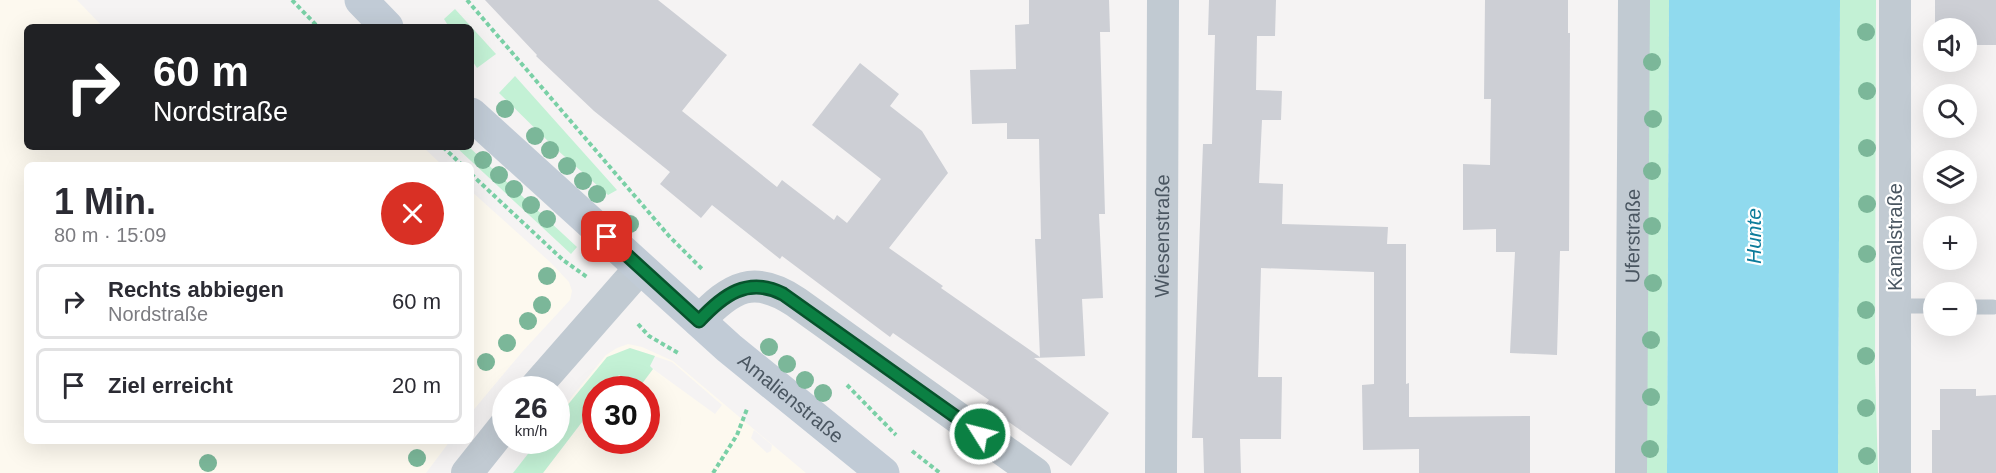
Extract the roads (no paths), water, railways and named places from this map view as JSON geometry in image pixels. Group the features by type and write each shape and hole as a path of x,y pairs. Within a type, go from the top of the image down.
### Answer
{"street":[{"path":"361,0 384,24"},
{"name":"Wiesenstraße","path":"1161,473 1163,0"},
{"name":"Uferstraße","path":"1631,473 1634,0"},
{"name":"Kanalstraße","path":"1895,0 1895,473"},
{"name":"Amalienstraße","path":"474,117 729,348 883,473"},
{"path":"545,376 640,268"},
{"path":"699,321 713,306 731,294 758,285 770,287 1035,473"},
{"path":"467,473 492,442"}],"lane":[{"path":"1896,306 1923,306"},
{"path":"1977,307 1993,307"}],"water":[{"name":"Hunte","path":"1669,0 1840,0 1838,473 1667,473"}]}
